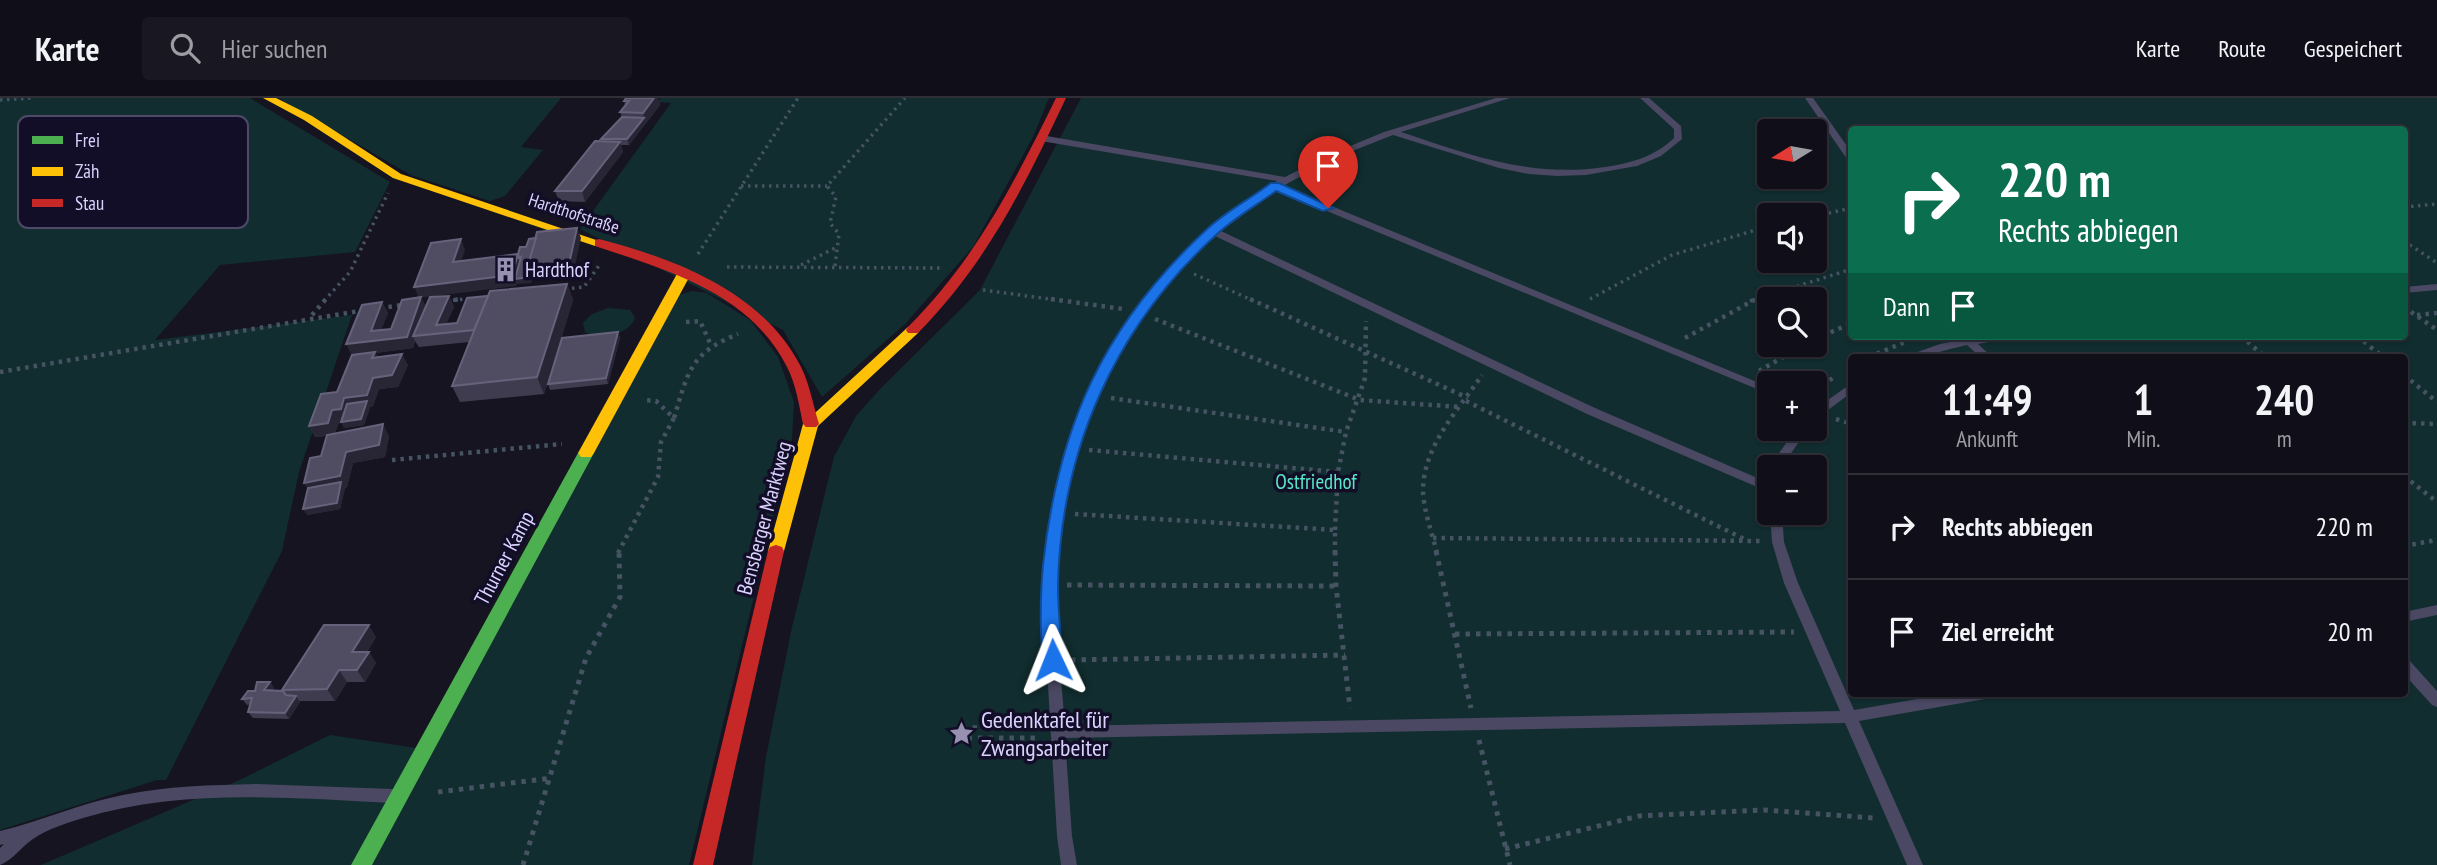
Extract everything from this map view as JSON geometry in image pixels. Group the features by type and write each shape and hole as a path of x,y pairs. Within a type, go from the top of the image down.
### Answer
{"street":[{"name":"Hardthofstraße","path":"268,98 308,118 397,176 612,246 689,274 730,296 765,324 794,366 811,424"},
{"name":"Bensberger Marktweg","path":"703,865 769,575 811,424 964,280 995,231 1061,98"},
{"name":"Thurner Kamp","path":"361,865 617,394 658,321 689,274"}],"lane":[{"path":"1069,865 1049,585 1057,512 1071,448 1090,395 1137,312 1212,232 1280,183 1393,132 1506,98"},
{"path":"1393,132 1516,172 1562,176 1603,171 1644,161 1678,139 1678,128 1644,98"},
{"path":"1809,98 1848,154"},
{"path":"1041,138 1275,176 1280,183 1573,311 1757,386"},
{"path":"1212,232 1490,363 1757,483"},
{"path":"2408,290 2437,287"},
{"path":"1921,354 1960,340"},
{"path":"1967,340 1984,354"},
{"path":"1827,404 1848,389"},
{"path":"1777,525 1778,542 1810,632 1915,865"},
{"path":"2408,616 2437,610"},
{"path":"2408,668 2437,701"},
{"path":"1058,732 1849,717 1962,697"},
{"path":"0,838 123,800 215,789 399,796"},
{"path":"0,858 35,829"}],"path":[{"path":"0,100 30,98"},
{"path":"689,274 741,186 798,98"},
{"path":"741,186 827,186 905,98"},
{"path":"312,316 350,272 397,176"},
{"path":"827,186 836,197 830,223 839,234 835,267"},
{"path":"2408,207 2437,204"},
{"path":"1827,213 1848,209"},
{"path":"1573,311 1617,282 1672,255 1757,230"},
{"path":"2408,245 2437,263"},
{"path":"558,290 584,287 612,246"},
{"path":"799,267 838,246"},
{"path":"689,274 724,267 956,269 970,288 1137,312 1360,400 1461,407"},
{"path":"1177,267 1365,349 1748,541"},
{"path":"1667,350 1702,326 1747,302 1848,270"},
{"path":"440,301 479,298"},
{"path":"0,372 71,363 312,316 414,304"},
{"path":"1352,728 1336,586 1335,530 1339,472 1346,432 1360,400 1365,378 1367,306"},
{"path":"2408,310 2437,330"},
{"path":"2416,315 2437,313"},
{"path":"658,321 700,321 710,343"},
{"path":"523,865 552,778 586,658 620,597 618,552 658,477 661,442 674,418 693,359 710,343 765,324"},
{"path":"1827,334 1848,325"},
{"path":"1876,354 1908,340"},
{"path":"2245,340 2261,354"},
{"path":"2362,340 2379,354"},
{"path":"1745,382 1785,357"},
{"path":"1490,363 1467,399 1442,429 1424,470 1423,491 1475,725 1510,865"},
{"path":"2408,378 2437,402"},
{"path":"617,394 656,401 674,418"},
{"path":"1090,395 1346,432"},
{"path":"2408,423 2437,424"},
{"path":"392,460 591,442"},
{"path":"1071,448 1339,472"},
{"path":"2408,479 2437,502"},
{"path":"2408,485 2414,484"},
{"path":"1057,512 1335,530"},
{"path":"1432,538 1778,542"},
{"path":"2408,546 2437,540"},
{"path":"1049,585 1336,586"},
{"path":"1455,634 1810,632"},
{"path":"1053,660 1345,655"},
{"path":"962,728 1058,732 961,738 962,728"},
{"path":"399,796 552,778"},
{"path":"1505,849 1639,816 1764,810 1895,819"}],"green space":[{"path":"0,98 250,98 390,182 355,252 220,265 155,340 352,315 299,472 282,551 166,780 157,780 0,830"},
{"path":"278,98 561,98 521,147 543,150 505,196 490,201 411,175"},
{"path":"661,98 1049,98 1033,137 973,247 905,324 822,397 783,330 580,229 671,103 657,102"},
{"name":"Ostfriedhof","path":"1081,98 2437,98 2437,865 752,865 766,757 792,627 834,457 856,416 980,290"},
{"path":"692,291 707,293 750,320 778,357 794,402 792,439 689,865 372,865 679,295"},
{"path":"608,308 630,310 635,318 626,329 613,335 598,336 585,332 583,323 592,314"},
{"path":"330,735 423,749 353,865 41,865 242,779"}],"building":[{"path":"626,98 654,98 643,113 620,112 629,101 624,101"},
{"path":"622,117 644,118 627,139 601,139"},
{"path":"595,141 620,142 582,191 555,191"},
{"path":"577,228 569,264 527,268 537,232"},
{"path":"536,238 527,268 528,277 515,279 521,257 519,258 520,247 526,247 529,239"},
{"path":"461,239 453,262 518,254 512,275 414,287 431,243"},
{"path":"567,284 537,377 452,386 490,291"},
{"path":"449,296 436,325 457,323 467,298 488,296 474,330 413,336 430,297"},
{"path":"421,297 407,337 346,344 362,305 382,302 371,331 391,329 402,300"},
{"path":"618,332 606,378 548,384 562,338"},
{"path":"375,352 372,358 402,354 392,375 373,378 367,395 344,398 341,409 332,410 328,423 309,426 321,394 337,392 352,355"},
{"path":"367,401 361,419 341,422 347,404"},
{"path":"383,424 379,445 346,452 340,476 304,483 310,458 321,456 327,435"},
{"path":"341,482 337,503 303,509 308,488"},
{"path":"324,625 369,625 352,652 369,652 357,670 339,670 327,689 282,690"},
{"path":"257,682 270,682 264,690 283,691 286,695 296,696 285,713 248,712 252,698 242,699 248,691 255,691"}],"traffic: fast":[{"path":"361,865 586,453"}],"traffic: slow":[{"path":"268,98 308,118 397,176 599,243"},
{"path":"586,453 685,272"},
{"path":"776,551 811,424 913,330"}],"traffic: jam":[{"path":"913,330 961,278 998,222 1061,98"},
{"path":"599,243 655,262 711,286 759,319 779,341 794,367 811,424"},
{"path":"703,865 776,551"}],"place":[{"name":"Hardthof","path":"505,269"},
{"name":"Gedenktafel für Zwangsarbeiter","path":"961,733"}],"route":[{"path":"1053,660 1049,585 1051,547 1057,512 1071,448 1104,365 1137,312 1177,267 1228,218 1275,186 1328,208"}]}
